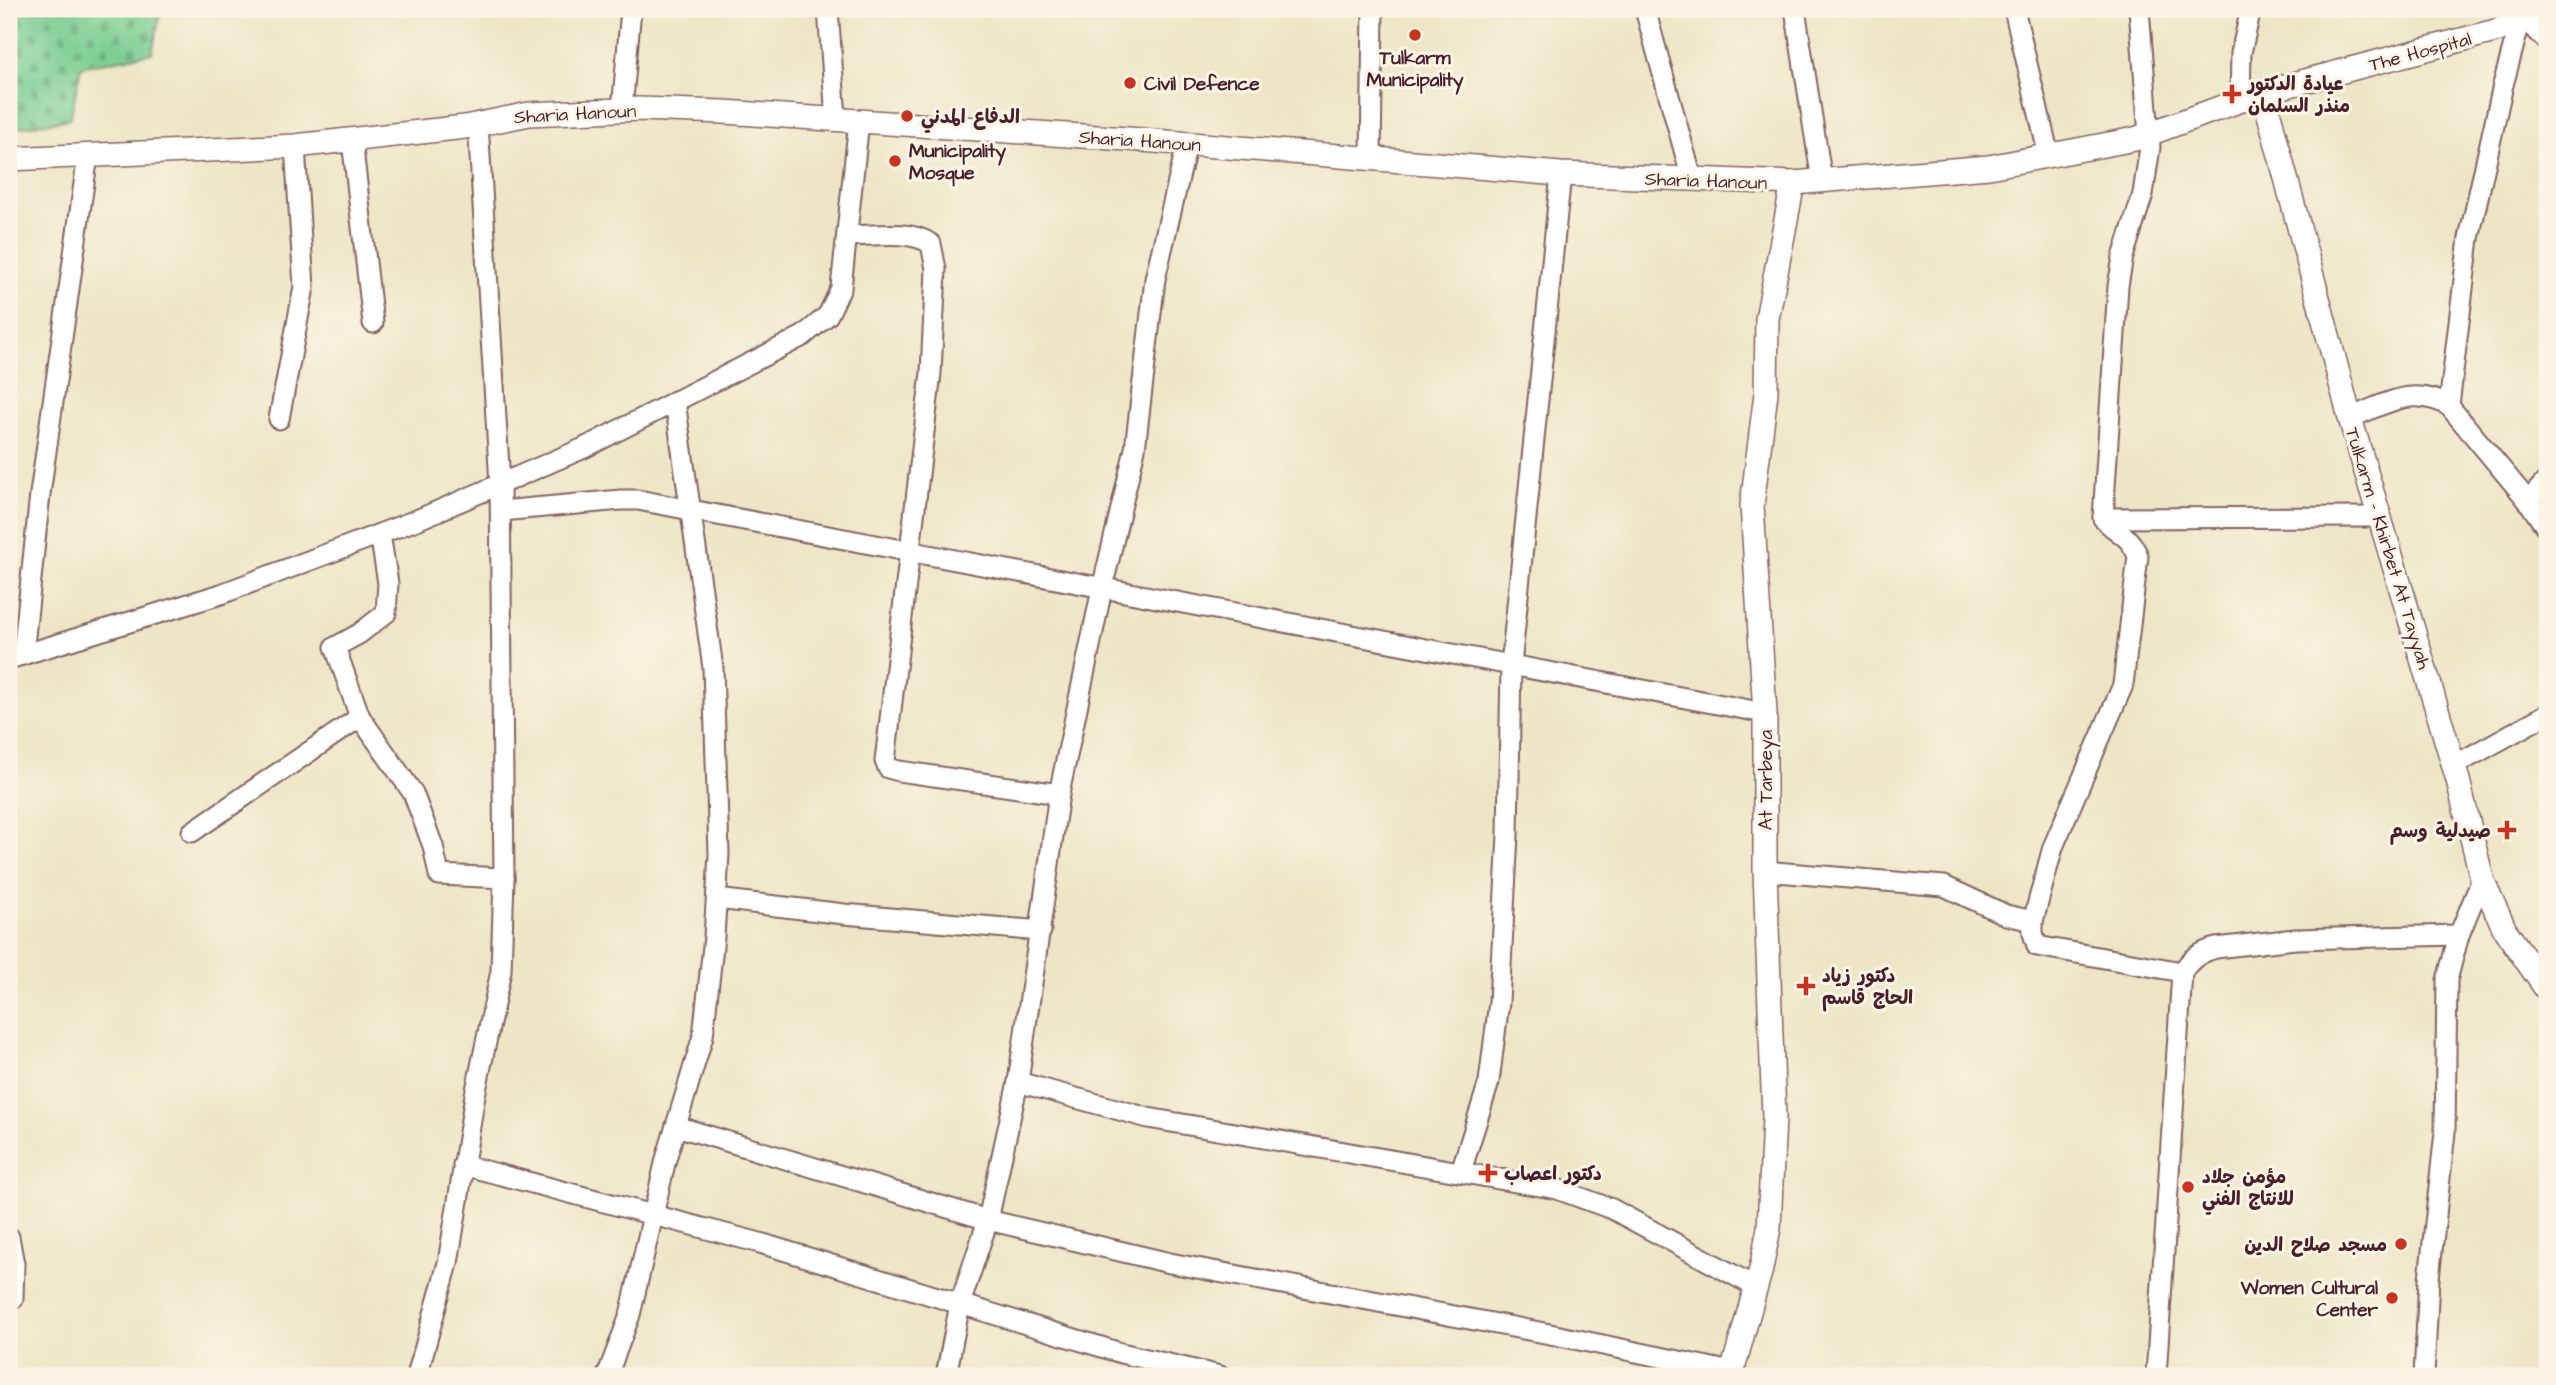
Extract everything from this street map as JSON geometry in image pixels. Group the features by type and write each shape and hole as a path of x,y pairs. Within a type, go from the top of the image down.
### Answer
{"street":[{"path":"622,110 631,9"},
{"path":"88,155 16,657 221,594 380,534 584,448 818,326 828,315 841,288 848,236 848,120 828,9"},
{"path":"1371,159 1373,9"},
{"path":"1645,9 1692,179"},
{"path":"1795,9 1822,181"},
{"path":"2014,9 2049,156"},
{"path":"2139,9 2149,134 2148,171 2123,257 2118,286 2103,517 2112,528 2132,541 2138,556 2123,685 2053,846 2033,920 2033,933 2037,946 2182,972"},
{"path":"2240,101 2241,53 2251,9"},
{"path":"2526,12 2547,41"},
{"path":"2526,12 2503,85 2469,237 2446,397 2547,529"},
{"name":"The Hospital","path":"2263,92 2499,30 2526,12"},
{"name":"Sharia Hanoun","path":"9,159 295,146 541,113 681,110 1187,144 1561,174 1793,183 1989,167 2049,156 2135,139 2263,92"},
{"name":"Tulkarm - Khirbet At Tayyah","path":"2263,92 2350,418 2453,766 2482,879 2505,930 2547,990"},
{"path":"417,1376 447,1263 475,1095 501,971 504,878 500,484 478,123"},
{"path":"352,140 373,323"},
{"path":"946,1376 960,1304 988,1220 1018,1082 1059,794 1101,589 1135,449 1155,279 1187,144"},
{"path":"279,419 304,287 295,146"},
{"path":"1461,1171 1489,1082 1499,1002 1508,835 1511,665 1561,174"},
{"name":"At Tarbeya","path":"1731,1374 1756,1287 1769,1228 1774,1117 1765,871 1765,713 1752,505 1766,393 1766,319 1793,183"},
{"path":"848,236 916,237 931,244 936,269 931,373 885,761 888,768 1059,794"},
{"path":"2350,418 2400,398 2414,395 2446,397"},
{"path":"607,1376 630,1315 676,1126 703,1036 717,899 719,854 713,668 675,401"},
{"path":"2528,501 2547,480"},
{"path":"500,511 638,500 1765,713"},
{"path":"2103,517 2379,517"},
{"path":"380,534 388,583 386,613 359,634 335,647 360,717 413,793 433,846 439,875 504,878"},
{"path":"2453,766 2547,714"},
{"path":"192,832 360,717"},
{"path":"1765,871 1944,886 2006,915 2033,920"},
{"path":"2424,1376 2429,1279 2445,1132 2447,980 2459,935 2482,879"},
{"path":"717,899 844,914 1041,931"},
{"path":"2156,1376 2182,972 2191,959 2216,948 2295,939 2459,935"},
{"path":"1018,1082 1148,1118 1528,1183 1585,1198 1630,1218 1756,1287"},
{"path":"676,1126 988,1220 1170,1263 1550,1334 1731,1374"},
{"path":"463,1166 760,1243 1121,1353 1220,1376"},
{"path":"9,1237 13,1264 13,1299"}],"green space":[{"path":"9,9 161,9 152,53 81,67 70,119 9,129"}],"place":[{"name":"Tulkarm Municipality","path":"1415,35"},
{"name":"Civil Defence","path":"1130,83"},
{"name":"عيادة الدكتور منذر السلمان","path":"2232,94"},
{"name":"الدفاع المدني","path":"907,116"},
{"name":"Municipality Mosque","path":"895,161"},
{"name":"صيدلية وسم","path":"2507,830"},
{"name":"دكتور زياد الحاج قاسم","path":"1806,986"},
{"name":"دكتور اعصاب","path":"1488,1173"},
{"name":"مؤمن جلاد للانتاج الفني","path":"2188,1187"},
{"name":"مسجد صلاح الدين","path":"2401,1244"},
{"name":"Women Cultural Center","path":"2392,1298"}]}
